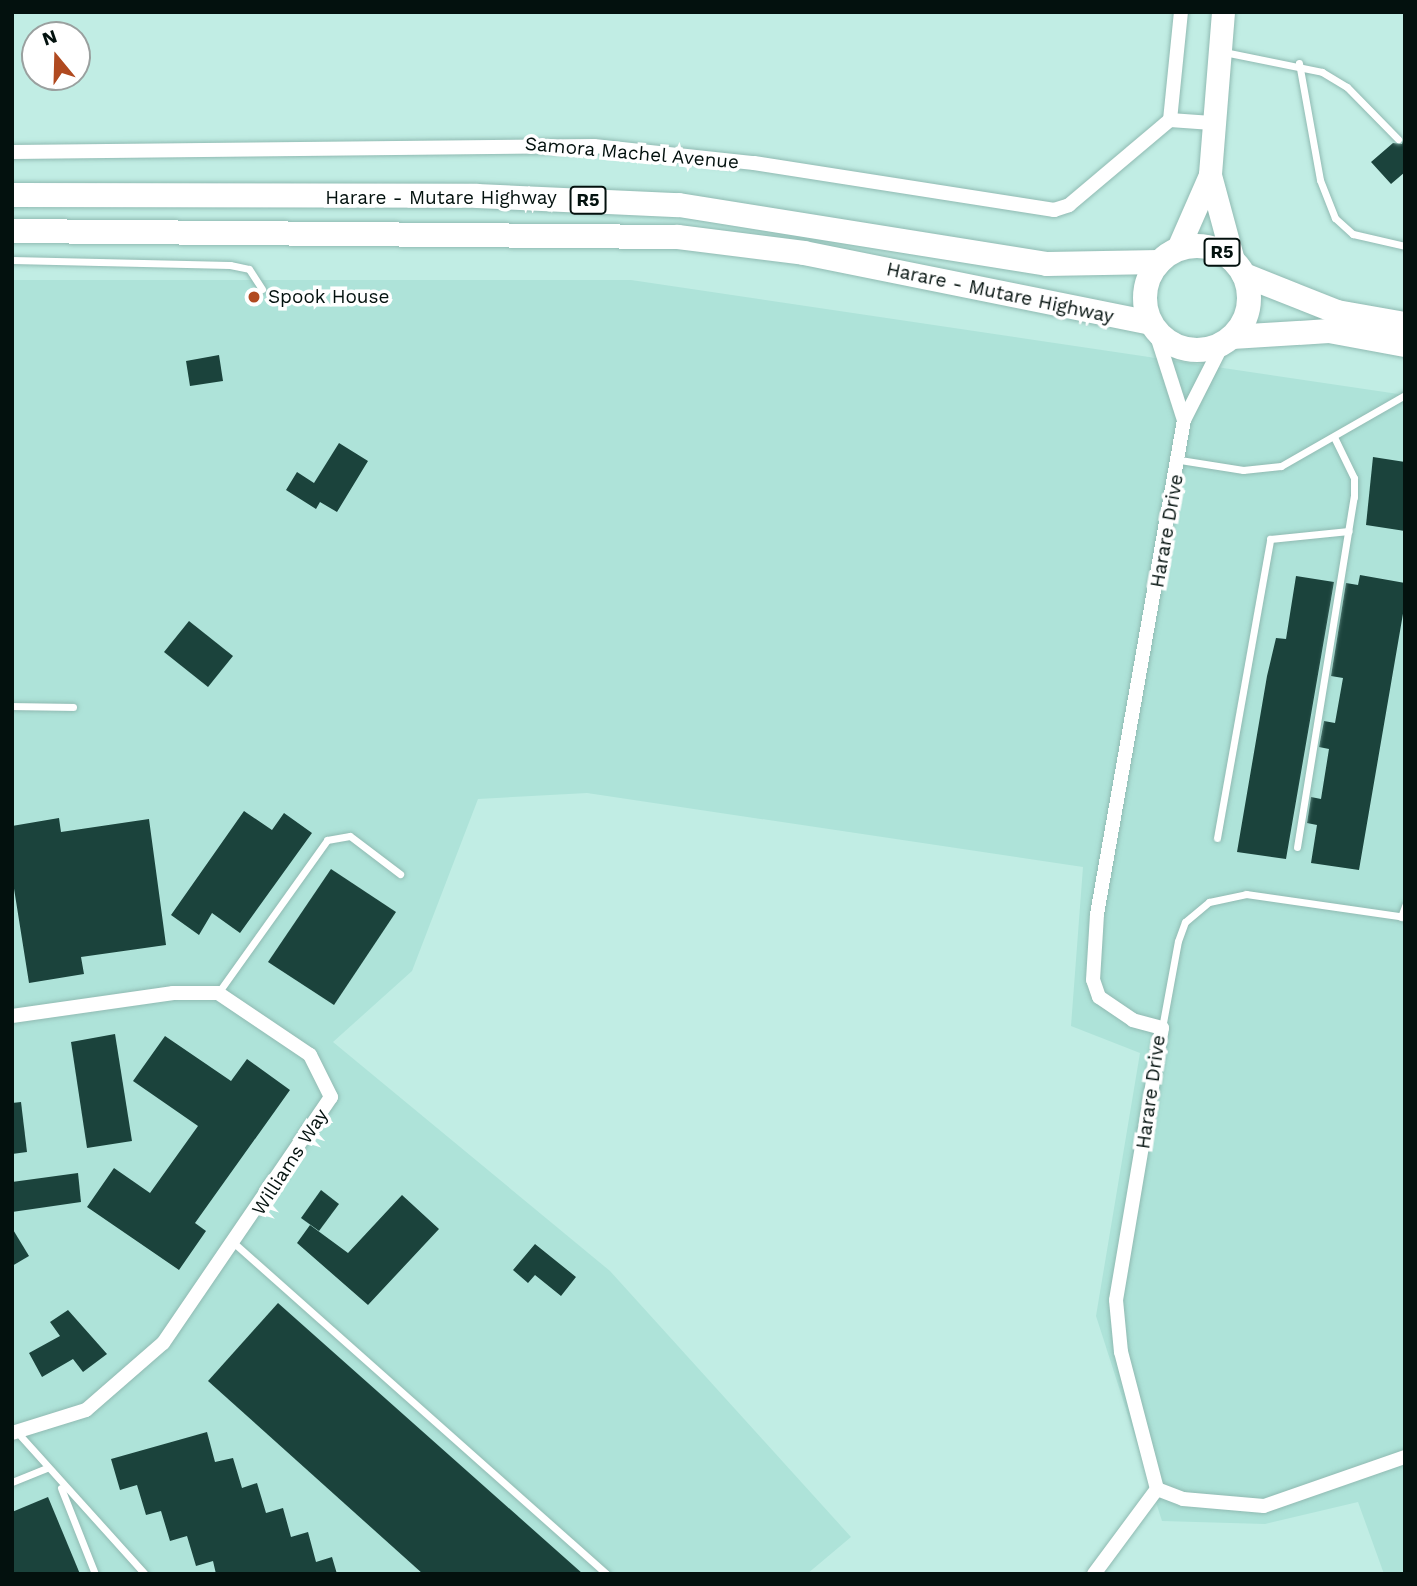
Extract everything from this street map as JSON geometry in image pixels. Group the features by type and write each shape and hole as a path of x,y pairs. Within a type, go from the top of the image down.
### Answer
{"highway":[{"name":"Harare - Mutare Highway","path":"12,195 477,196 679,205 1047,264 1168,255"},
{"name":"Harare - Mutare Highway","path":"12,231 678,237 804,253 1153,328"},
{"name":"R5","path":"1168,255 1211,247 1238,268 1337,312 1405,324"},
{"path":"1153,328 1144,291 1168,255"},
{"name":"R5","path":"1228,340 1247,315 1238,268"},
{"name":"R5","path":"1153,328 1188,350 1228,340 1329,331 1405,345"}],"main road":[{"path":"1223,12 1210,175 1238,268"},
{"path":"1168,255 1210,175"}],"street":[{"path":"1181,12 1170,120 1213,123"},
{"name":"Samora Machel Avenue","path":"12,152 594,146 754,163 1045,211 1069,205 1143,146 1170,120"},
{"name":"Harare Drive","path":"1153,328 1184,420"},
{"name":"Harare Drive","path":"1157,1489 1121,1352 1116,1300 1163,1028 1112,1009 1093,980 1097,914 1180,460 1184,420 1228,340"},
{"path":"12,1016 173,993 218,993"},
{"name":"Williams Way","path":"15,1433 86,1410 130,1378 235,1244 331,1097 310,1055 218,993"},
{"path":"1094,1574 1157,1489 1182,1499 1264,1506 1405,1458"}],"lane":[{"path":"1220,52 1299,63 1347,87 1398,139"},
{"path":"1299,63 1320,180 1335,218 1353,234 1405,246"},
{"path":"12,260 230,265 249,269 262,289"},
{"path":"1180,460 1265,468 1294,461 1405,395"},
{"path":"1297,847 1349,531 1354,478 1334,437"},
{"path":"1217,838 1270,539 1349,531"},
{"path":"12,706 74,707"},
{"path":"218,993 327,839 350,836 401,874"},
{"path":"1163,1028 1178,941 1185,922 1209,902 1246,894 1403,917 1405,906"},
{"path":"235,1244 607,1574"},
{"path":"15,1433 145,1574"},
{"path":"12,1482 47,1468"},
{"path":"58,1481 95,1574"}],"shaded area":[{"path":"12,280 631,280 1405,395 1405,1574 1384,1574 1358,1502 1265,1524 1162,1521 1096,1316 1140,1053 1071,1026 1083,867 587,793 478,799 412,971 333,1042 610,1271 851,1537 807,1574 12,1574"}],"building":[{"path":"1405,133 1405,172 1391,184 1371,162 1393,143 1402,144"},
{"path":"219,355 223,381 190,386 186,361"},
{"path":"339,443 368,461 337,512 320,502 316,509 286,490 297,472 314,483"},
{"path":"1373,457 1405,462 1405,531 1366,525"},
{"path":"1360,575 1405,583 1405,602 1359,870 1311,863 1317,825 1307,823 1311,797 1321,799 1329,749 1319,747 1324,721 1335,723 1343,678 1331,676 1346,583 1358,585"},
{"path":"1296,576 1334,582 1286,859 1237,852 1267,676 1276,638 1286,639"},
{"path":"189,621 233,656 208,687 164,652"},
{"path":"244,811 272,830 284,813 312,833 240,933 212,913 199,935 171,915"},
{"path":"59,818 61,832 149,819 166,945 81,957 84,974 29,983 12,876 12,826"},
{"path":"331,869 396,912 334,1005 268,962"},
{"path":"115,1034 132,1141 87,1148 71,1042"},
{"path":"165,1036 231,1081 247,1059 290,1090 195,1223 206,1231 179,1270 87,1207 114,1168 150,1193 198,1126 133,1081"},
{"path":"21,1102 27,1152 12,1154 12,1103"},
{"path":"78,1173 81,1202 12,1212 12,1182"},
{"path":"321,1190 339,1204 319,1231 301,1218"},
{"path":"402,1195 439,1229 368,1305 297,1243 310,1225 348,1253"},
{"path":"12,1228 29,1256 12,1266"},
{"path":"535,1244 576,1277 561,1296 535,1275 528,1283 513,1270"},
{"path":"278,1303 583,1574 423,1574 208,1381"},
{"path":"68,1310 107,1354 83,1372 73,1359 42,1377 29,1353 60,1336 50,1322"},
{"path":"207,1432 215,1462 233,1458 242,1488 257,1483 266,1513 283,1508 291,1537 308,1532 316,1562 332,1557 337,1574 216,1574 213,1561 196,1566 187,1536 170,1541 161,1511 146,1515 137,1485 120,1490 111,1459"},
{"path":"48,1497 80,1574 12,1574 12,1512"}],"place":[{"name":"Spook House","path":"254,297"}]}
